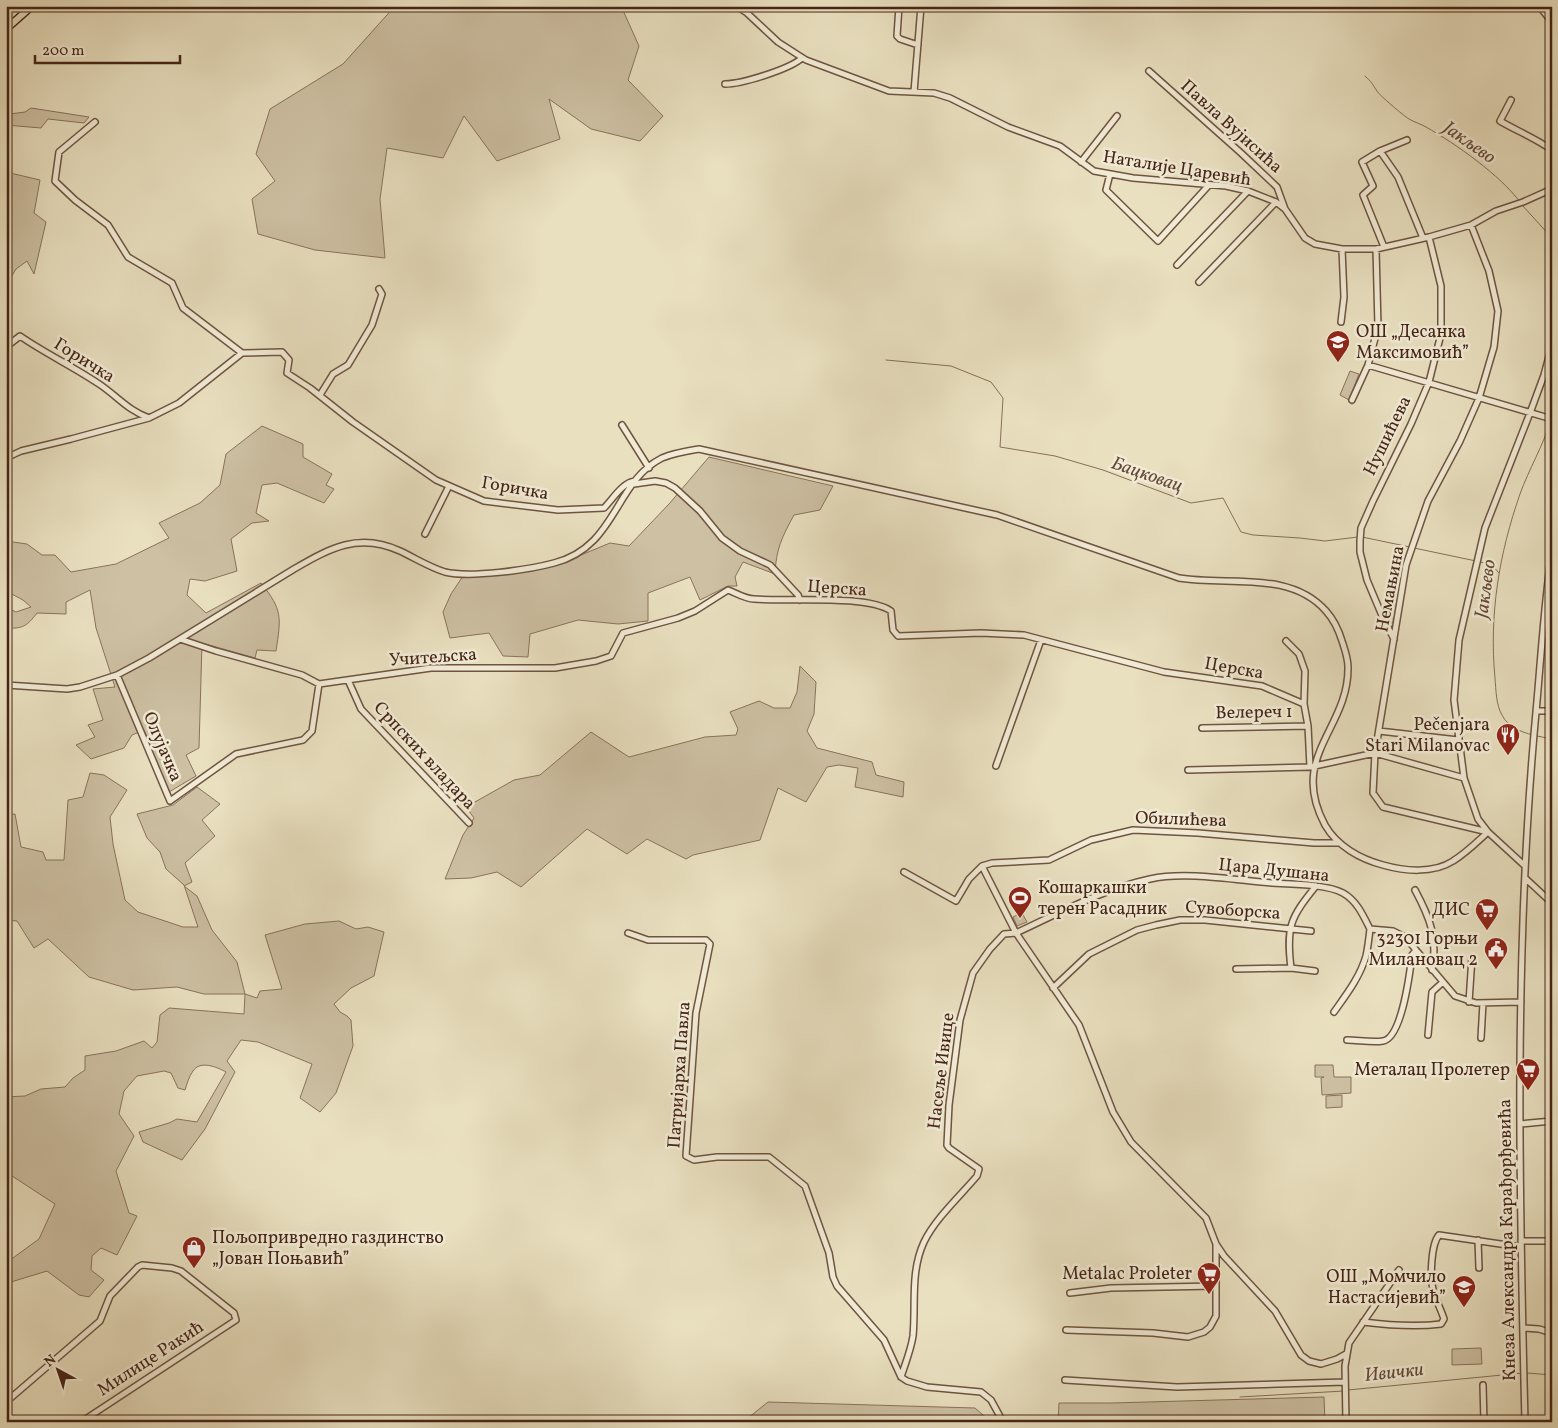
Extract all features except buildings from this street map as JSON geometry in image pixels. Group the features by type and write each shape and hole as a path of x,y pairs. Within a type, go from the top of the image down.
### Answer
{"main road":[{"path":"6,29 32,6"}],"street":[{"name":"Наталије Царевић","path":"736,6 747,13 778,42 802,58 889,91 934,94 950,98 1008,127 1060,146 1094,171 1133,178 1209,185 1248,191 1276,202 1285,209 1305,238 1315,244 1342,248 1376,249 1426,238 1471,225 1496,211 1552,189"},
{"path":"899,6 897,36 900,39 918,45"},
{"path":"914,92 921,6"},
{"path":"1539,6 1552,22"},
{"path":"725,84 755,78 802,58"},
{"name":"Павла Вујисића","path":"1149,71 1277,187 1285,209"},
{"path":"1511,100 1500,121 1521,133 1536,138 1552,150"},
{"path":"1081,162 1118,116"},
{"path":"6,458 21,451 149,418 179,403 242,353 183,308 172,282 128,257 108,225 75,200 55,181 59,152 95,122"},
{"path":"1384,247 1363,195 1373,186 1362,162 1380,151 1407,140"},
{"name":"Нушићева","path":"1380,151 1398,177 1426,238 1441,286 1441,334 1429,382 1361,528 1360,552 1365,573 1383,618 1394,639"},
{"path":"1110,174 1106,190 1158,241 1209,185"},
{"path":"1177,265 1248,191"},
{"path":"1199,282 1276,202"},
{"name":"Немањина","path":"1471,225 1489,271 1498,311 1494,347 1479,398 1460,441 1428,501 1406,564 1375,753 1373,793 1383,807 1488,832"},
{"path":"1341,322 1344,297 1342,248"},
{"path":"1352,400 1368,365 1378,327 1376,249"},
{"path":"320,395 333,374 348,365 372,326 382,294 379,289"},
{"name":"Горичка","path":"6,347 20,336 44,353 101,386 134,412 149,418"},
{"path":"1525,866 1488,832 1478,819 1464,778 1454,700 1459,640 1485,528 1544,375 1552,345"},
{"name":"Горичка","path":"242,353 282,352 289,360 287,373 320,395 361,428 436,480 484,501 558,510 604,508 626,485 631,481 634,482"},
{"path":"1368,365 1550,418"},
{"path":"622,425 644,463 649,468"},
{"path":"6,685 67,689 80,687 117,675 149,658 316,556 348,544 371,542 386,545 434,568 457,574 469,575 539,567 556,563 573,556 596,538 634,482 649,468 662,459 674,454 699,449 997,515 1179,578 1198,581 1266,583 1281,585 1306,594 1326,611 1334,621 1346,652 1348,666 1347,684 1343,700 1312,767"},
{"path":"634,482 655,481 666,483 675,488 700,511 722,538 740,551 770,565 798,595 800,600"},
{"path":"425,534 449,486"},
{"name":"Кнеза Александра Карађорђевића","path":"1525,1422 1520,1124 1525,866 1534,725 1549,595 1552,550"},
{"name":"Церска","path":"678,618 695,611 728,590 752,599 862,602 887,608 891,611 893,630 898,636 1007,633 1164,672 1262,686 1304,704"},
{"name":"Учитељска","path":"319,684 430,668 555,668 596,661 611,656 623,632 678,618"},
{"path":"180,639 302,675 319,684"},
{"path":"996,766 1041,640"},
{"path":"1286,642 1300,654 1304,671 1304,704 1308,726 1314,796 1319,813 1328,829 1339,842 1369,861 1409,870 1440,867 1453,861 1488,832"},
{"name":"Олујачка","path":"117,675 170,801 236,754 303,740 312,731 319,684"},
{"name":"Српских владара","path":"348,680 361,709 468,823"},
{"path":"1536,711 1552,711"},
{"name":"Велереч 1","path":"1202,728 1308,726"},
{"path":"1379,732 1458,740"},
{"path":"1188,770 1312,767 1375,753 1464,778"},
{"name":"Обилићева","path":"982,866 992,863 1049,860 1091,840 1133,830 1198,833 1314,843 1339,842"},
{"path":"904,872 956,901 969,879 982,866 1016,933 1079,1025 1113,1112 1131,1142 1206,1218 1216,1244 1224,1256 1274,1311 1300,1355 1309,1361 1321,1364 1337,1360 1346,1354"},
{"name":"Цара Душана","path":"1016,933 1106,892 1150,878 1176,876 1316,886 1341,892 1350,897 1357,905 1370,929"},
{"path":"1525,878 1550,901"},
{"path":"1291,968 1288,945 1290,929 1301,905 1316,886"},
{"path":"1415,890 1432,926 1434,946 1432,970"},
{"name":"Сувоборска","path":"1053,988 1089,954 1137,930 1156,925 1180,920 1205,920 1311,931"},
{"path":"1334,1012 1350,989 1361,968 1366,956 1370,929 1382,929 1401,934 1455,996 1469,1002 1521,1002"},
{"name":"Патријарха Павла","path":"628,933 648,940 706,940 710,944 696,1013 686,1156 694,1160 717,1157 768,1157 805,1186 829,1253 832,1277 837,1286 888,1346 897,1370 902,1377"},
{"name":"Насеље Ивице","path":"902,1377 912,1337 913,1291 924,1242 933,1227 977,1176 980,1169 947,1145 949,1106 960,1020 973,973 990,949 1004,934 1016,933"},
{"path":"1348,1040 1384,1042 1391,1037 1400,1015 1412,955 1416,950"},
{"path":"1469,1002 1472,957"},
{"path":"1236,969 1291,968 1315,971"},
{"path":"1428,1036 1432,992 1443,982"},
{"path":"1481,1038 1483,1003"},
{"path":"1520,1124 1552,1121"},
{"path":"1363,1322 1382,1324 1441,1324 1444,1319 1433,1289 1432,1277 1432,1260 1436,1238 1439,1235 1521,1247"},
{"path":"1478,1240 1479,1268"},
{"path":"1521,1241 1552,1242"},
{"path":"1066,1330 1152,1333 1188,1337 1204,1332 1210,1327 1216,1316 1216,1244"},
{"name":"Милице Ракић","path":"6,1402 100,1321 110,1296 142,1265 172,1268 181,1271 236,1315 236,1320 81,1422"},
{"path":"1346,1422 1346,1354 1349,1343 1399,1270"},
{"path":"1070,1293 1111,1288 1216,1286"},
{"path":"1523,1328 1539,1329 1552,1333"},
{"path":"902,1377 907,1381 927,1387 981,1392 991,1400 1003,1422"},
{"path":"1065,1380 1177,1387 1345,1384"},
{"path":"1483,1385 1484,1422"}],"shaded area":[{"path":"395,6 621,6 639,46 628,80 663,116 640,141 591,129 549,99 560,139 497,161 464,116 443,158 387,148 380,199 385,258 315,250 258,234 252,199 275,181 256,154 270,109 343,64"},
{"path":"8,89 12,93 10,114 25,112 31,108 89,117 84,123 48,119 41,128 6,125 6,91"},
{"path":"6,172 40,180 34,213 46,222 34,274 27,261 16,269 6,286"},
{"path":"1350,371 1359,374 1349,400 1340,395"},
{"path":"262,426 303,444 303,457 332,474 326,485 334,489 324,503 277,483 262,485 256,513 269,521 252,523 231,539 237,571 205,581 190,579 187,595 206,613 261,583 277,608 279,630 276,651 257,650 255,658 202,643 199,748 186,755 196,776 169,792 144,730 132,735 124,748 91,759 76,745 95,737 88,725 103,720 93,689 115,687 96,628 90,590 66,602 66,614 37,613 24,626 6,628 6,607 16,612 31,607 23,600 6,591 6,541 27,544 42,555 55,555 71,572 116,564 169,538 159,523 200,503 220,485 226,454"},
{"path":"709,457 833,486 820,510 794,515 780,543 775,574 743,562 735,577 737,586 728,586 700,600 690,577 648,593 648,621 618,624 578,620 530,634 528,657 503,656 489,633 450,638 443,612 451,594 463,576 557,565 610,543 629,546 669,504"},
{"path":"1397,603 1395,622 1391,623 1383,606"},
{"path":"800,666 816,682 814,714 807,731 817,748 872,762 876,775 904,782 903,797 855,787 858,768 839,765 827,767 806,802 778,788 760,840 693,855 686,859 647,839 627,854 587,829 521,887 497,872 471,878 445,879 463,835 474,818 466,807 514,780 540,775 591,732 629,757 705,737 736,735 738,729 730,712 759,701 774,708 790,708 797,692"},
{"path":"90,773 104,775 127,790 110,817 113,844 125,900 138,912 183,927 198,927 184,886 197,896 212,930 237,962 245,994 204,994 177,987 133,990 89,977 48,939 34,948 17,921 6,920 6,815 15,814 21,847 43,852 46,860 64,860 68,800 83,797"},
{"path":"197,787 220,804 202,820 215,836 185,863 192,882 184,886 166,869 160,852 147,838 137,814 173,805"},
{"name":"Кошаркашки терен Расадник","path":"1022,913 1027,922 1017,926 1013,917"},
{"path":"339,921 356,929 368,927 384,932 374,976 351,988 334,1004 340,1012 351,1020 353,1046 336,1093 320,1112 300,1098 312,1064 258,1042 241,1040 227,1061 235,1072 205,1129 182,1160 143,1142 139,1132 177,1119 197,1122 226,1072 213,1067 200,1066 192,1073 185,1090 178,1088 171,1073 164,1071 137,1076 124,1091 119,1114 134,1136 116,1171 129,1213 137,1216 117,1255 101,1248 92,1256 91,1270 104,1280 89,1297 79,1295 47,1271 11,1282 6,1290 6,1263 39,1239 55,1204 9,1174 6,1176 6,1097 25,1096 41,1089 65,1087 73,1078 85,1070 85,1056 116,1051 144,1041 152,1048 157,1042 160,1015 169,1008 244,1014 245,994 257,998 260,991 282,989 265,935 305,924"},
{"path":"1315,1065 1333,1065 1334,1077 1351,1077 1351,1093 1322,1095 1321,1078 1324,1077 1315,1077"},
{"path":"1342,1095 1342,1107 1326,1108 1326,1096"},
{"path":"1481,1348 1482,1364 1452,1365 1452,1349"},
{"path":"1324,1397 1325,1422 1058,1422 1059,1403"},
{"path":"768,1402 975,1408 991,1422 743,1422"}],"waterway":[{"name":"Јакљево","path":"1365,76 1379,93 1402,114 1464,151 1501,181 1520,202"},
{"name":"Јакљево","path":"1522,205 1552,238"},
{"name":"Бацковац","path":"886,360 951,366 991,382 1003,398 1000,447 1055,456 1103,470 1191,503 1223,498 1241,532 1253,535 1325,541 1358,537"},
{"name":"Јакљево","path":"1533,735 1511,726 1500,711 1496,692 1493,631 1497,585 1506,539 1524,485 1551,420"},
{"name":"Бацковац","path":"1362,537 1410,547"},
{"name":"Бацковац","path":"1414,548 1476,561"},
{"name":"Бацковац","path":"1480,562 1492,565 1499,573"},
{"name":"Јакљево","path":"1537,736 1552,739"},
{"name":"Ивички","path":"1348,1390 1523,1373"},
{"name":"Ивички","path":"1527,1373 1552,1375"},
{"name":"Ивички","path":"1240,1397 1344,1391"}],"place":[{"name":"ОШ „Десанка Максимовић”","path":"1338,363"},
{"name":"Pečenjara Stari Milanovac","path":"1508,756"},
{"name":"Кошаркашки терен Расадник","path":"1020,919"},
{"name":"ДИС","path":"1487,931"},
{"name":"32301 Горњи Милановац 2","path":"1496,970"},
{"name":"Металац Пролетер","path":"1528,1091"},
{"name":"Пољопривредно газдинство „Јован Поњавић”","path":"194,1269"},
{"name":"Metalac Proleter","path":"1209,1295"},
{"name":"ОШ „Момчило Настасијевић”","path":"1464,1308"}]}
